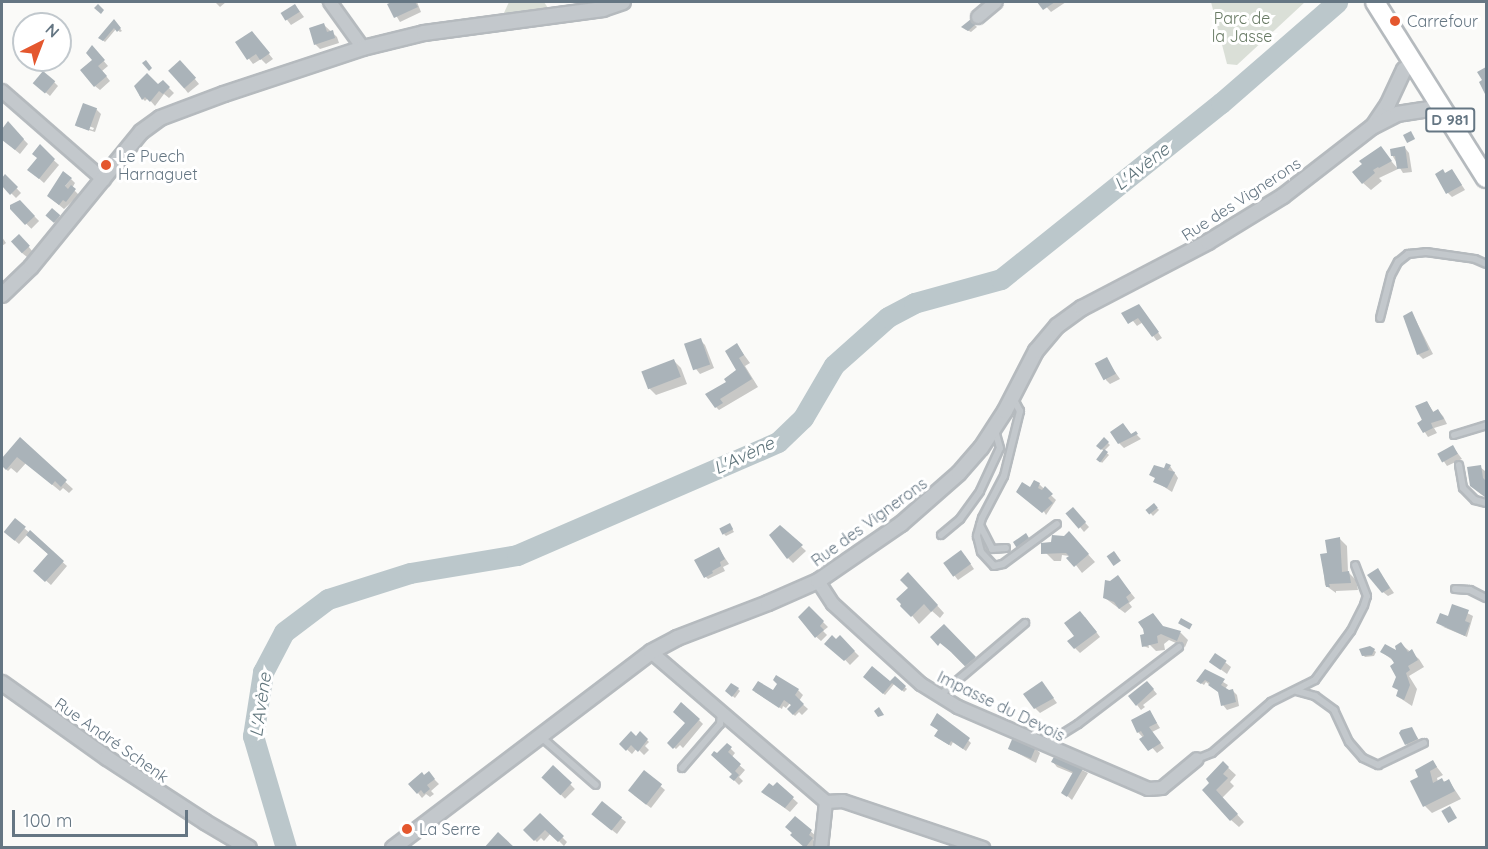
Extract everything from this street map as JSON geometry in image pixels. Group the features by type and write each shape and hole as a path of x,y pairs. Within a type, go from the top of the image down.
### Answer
{"main road":[{"name":"D 981","path":"1379,7 1486,178"}],"street":[{"path":"330,2 363,48"},
{"path":"2,295 31,267 141,132 160,118 224,94 363,48 424,33 591,10 623,2"},
{"path":"978,17 996,2"},
{"name":"Rue des Vignerons","path":"1372,127 1388,104 1404,70 1412,63"},
{"path":"2,91 104,180"},
{"name":"Rue des Vignerons","path":"393,848 651,652 678,638 818,581 901,524 940,491 981,448 994,429 1036,351 1057,326 1097,299 1208,243 1283,196 1372,127 1397,114 1442,107"},
{"name":"Impasse du Devois","path":"818,581 833,604 938,697 1043,746 1148,789 1162,788 1197,759"},
{"path":"651,652 826,802 843,801 983,848"},
{"name":"Rue André Schenk","path":"2,683 107,758 249,848"},
{"path":"821,848 826,802"},
{"name":"Rue André Schenk","path":"205,822 236,848"}],"lane":[{"path":"1380,318 1391,275 1398,262 1408,254 1426,252 1486,264"},
{"path":"1012,397 1020,411 1004,476 980,525 977,536 981,552 994,566 1003,564 1057,524"},
{"path":"1454,435 1486,425"},
{"path":"941,535 960,519 980,491 1000,448 994,429"},
{"path":"1459,465 1463,488 1475,500 1486,503"},
{"path":"980,525 992,549 1006,548"},
{"path":"1197,759 1212,753 1271,702 1315,680 1351,631 1364,605 1367,596 1355,565"},
{"path":"1455,589 1470,590 1486,598"},
{"path":"938,697 1025,623"},
{"path":"1043,746 1078,724 1179,647"},
{"path":"1296,691 1315,696 1334,710 1349,742 1363,758 1378,765 1424,743"},
{"path":"682,768 720,723 721,711"},
{"path":"539,735 596,785"}],"green space":[{"path":"509,2 544,2 548,8 503,15"},
{"name":"Parc de la Jasse","path":"1211,2 1305,2 1237,65 1227,64"}],"building":[{"path":"415,2 418,7 394,18 387,4"},
{"path":"1037,2 1055,2 1043,10"},
{"path":"98,4 104,10 101,14 94,8"},
{"path":"295,4 300,12 285,21 281,13"},
{"path":"114,19 121,28 117,32 114,28 103,41 98,38"},
{"path":"971,19 976,24 968,31 961,27"},
{"path":"324,23 327,32 333,30 335,38 314,45 309,28"},
{"path":"252,31 270,53 260,60 256,54 247,60 235,42"},
{"path":"92,45 105,60 98,66 107,76 94,87 80,70 92,60 86,53"},
{"path":"146,60 152,68 149,71 142,63"},
{"path":"180,60 196,78 184,89 168,71"},
{"path":"1486,67 1486,96 1479,82 1482,80 1477,72"},
{"path":"42,72 55,81 45,94 33,83"},
{"path":"147,73 158,84 163,80 170,87 163,94 159,91 150,102 145,97 142,100 134,86"},
{"path":"83,103 97,108 89,131 75,126"},
{"path":"8,121 24,139 15,150 2,140 2,129"},
{"path":"1411,131 1415,139 1407,143 1403,135"},
{"path":"40,144 55,159 39,179 27,170 37,158 32,154"},
{"path":"1381,146 1392,161 1373,170 1375,173 1362,184 1352,172 1362,164 1359,161"},
{"path":"1405,146 1408,168 1397,169 1395,156 1391,156 1390,149"},
{"path":"1443,169 1445,173 1452,169 1462,185 1446,194 1435,174"},
{"path":"63,171 72,178 65,186 68,189 71,185 76,189 66,202 63,200 59,205 47,196"},
{"path":"5,174 18,187 10,195 2,186 2,178"},
{"path":"20,200 35,216 25,225 10,209 10,205"},
{"path":"52,208 60,215 54,223 45,216"},
{"path":"19,234 30,246 22,253 11,242"},
{"path":"1139,304 1159,332 1152,337 1138,318 1128,324 1121,313"},
{"path":"1412,311 1429,350 1417,355 1403,316"},
{"path":"701,338 710,364 693,370 684,344"},
{"path":"737,343 744,355 739,358 752,379 720,399 723,403 715,408 705,394 726,382 724,379 736,370 725,351"},
{"path":"1107,357 1116,374 1104,380 1095,364"},
{"path":"674,359 681,377 648,389 641,372"},
{"path":"1427,401 1433,412 1438,409 1444,419 1431,423 1433,428 1423,433 1417,423 1422,420 1415,406"},
{"path":"1123,423 1131,434 1136,431 1138,434 1118,444 1110,432"},
{"path":"20,437 67,480 61,487 55,481 52,485 17,457 6,470 2,466 2,458"},
{"path":"1104,437 1109,442 1101,450 1096,446"},
{"path":"1453,445 1458,454 1442,462 1437,454"},
{"path":"1104,449 1108,452 1100,462 1096,459"},
{"path":"1166,463 1171,465 1168,470 1175,472 1167,488 1153,482 1155,478 1149,475 1154,465 1164,468"},
{"path":"1481,465 1483,478 1486,481 1485,497 1470,486 1467,467"},
{"path":"1034,480 1040,483 1038,488 1042,490 1045,486 1053,494 1048,498 1053,503 1042,513 1016,492 1022,482 1030,487"},
{"path":"1154,503 1158,508 1149,515 1145,510"},
{"path":"1073,507 1086,522 1079,529 1065,514"},
{"path":"15,518 26,527 15,541 4,532"},
{"path":"730,523 733,529 722,535 719,528"},
{"path":"780,525 803,545 787,559 769,535"},
{"path":"30,530 64,561 45,582 33,571 48,554 26,535"},
{"path":"1069,531 1089,554 1074,567 1066,558 1069,556 1066,553 1041,554 1041,543 1051,542 1052,535 1064,536"},
{"path":"1026,533 1029,538 1018,550 1013,542"},
{"path":"1340,537 1342,572 1349,571 1351,583 1329,584 1330,587 1326,587 1320,554 1327,553 1325,540"},
{"path":"719,547 725,559 720,562 721,566 704,578 694,560"},
{"path":"961,550 971,564 953,577 943,563"},
{"path":"1114,551 1121,561 1114,566 1107,556"},
{"path":"1378,568 1390,588 1382,593 1367,575"},
{"path":"908,572 938,605 931,612 924,604 911,617 900,606 901,604 896,599 908,588 900,580"},
{"path":"1118,575 1131,593 1126,597 1129,602 1119,609 1114,602 1103,598 1105,580 1110,581"},
{"path":"1452,604 1469,610 1465,621 1470,623 1465,636 1436,623 1440,613 1448,616"},
{"path":"809,606 824,621 820,626 824,630 815,638 798,617"},
{"path":"1080,611 1097,632 1074,649 1067,641 1074,636 1064,623"},
{"path":"1153,613 1163,626 1181,631 1177,641 1161,634 1157,636 1158,643 1142,647 1140,635 1144,634 1138,622"},
{"path":"1181,618 1192,624 1189,630 1178,623"},
{"path":"944,624 976,657 965,666 951,652 940,643 938,646 930,637"},
{"path":"832,635 836,639 840,635 855,651 844,661 824,644"},
{"path":"1401,642 1408,652 1412,649 1418,660 1408,666 1410,670 1406,673 1410,685 1404,700 1396,696 1398,690 1392,687 1396,677 1390,666 1394,663 1391,658 1380,652 1385,644 1396,650 1395,646"},
{"path":"1370,646 1375,649 1372,655 1362,656 1359,649"},
{"path":"1215,653 1227,661 1220,670 1209,662"},
{"path":"872,666 890,681 895,676 906,686 902,691 892,683 883,694 863,677"},
{"path":"1205,669 1225,679 1221,685 1229,690 1233,689 1236,702 1221,706 1218,692 1208,685 1210,683 1205,680 1201,684 1196,681"},
{"path":"776,675 799,689 795,695 804,704 793,715 787,709 791,705 784,700 779,708 752,690 758,681 773,690 777,684 773,680"},
{"path":"1042,681 1054,698 1034,709 1023,694"},
{"path":"1147,681 1154,689 1136,706 1128,696"},
{"path":"731,683 739,688 732,697 725,691"},
{"path":"681,702 700,719 673,749 667,743 685,723 673,712"},
{"path":"879,707 884,715 878,717 874,711"},
{"path":"1150,710 1157,723 1149,727 1161,743 1148,751 1139,739 1144,736 1141,731 1137,733 1131,720"},
{"path":"937,713 970,738 963,749 951,741 949,745 934,736 938,730 930,725"},
{"path":"1412,727 1418,739 1405,745 1399,733 1401,730"},
{"path":"631,731 636,736 640,731 648,739 638,752 631,745 626,751 619,744"},
{"path":"1013,737 1036,747 1031,759 1008,749"},
{"path":"727,743 732,747 728,752 741,764 735,771 739,775 734,781 729,777 732,774 711,755 714,751 717,753"},
{"path":"1055,755 1084,767 1067,797 1061,793 1073,772 1051,762"},
{"path":"1433,760 1437,767 1430,771 1433,783 1442,778 1444,782 1449,779 1455,791 1423,807 1410,781 1418,777 1415,770"},
{"path":"1223,761 1229,767 1223,774 1228,778 1216,790 1238,814 1230,821 1202,790 1209,783 1206,779"},
{"path":"553,765 572,783 560,795 541,777"},
{"path":"644,770 662,784 646,805 628,790"},
{"path":"429,771 435,779 427,785 430,789 424,794 421,790 417,794 408,784 422,772 424,775"},
{"path":"777,782 794,797 785,808 761,792 769,783 773,786"},
{"path":"602,801 622,817 612,831 591,814"},
{"path":"1450,806 1457,818 1448,823 1441,811"},
{"path":"540,813 564,836 558,842 545,830 534,841 523,830"},
{"path":"795,816 812,830 809,835 813,838 805,848 790,835 792,833 785,827"},
{"path":"498,832 515,848 484,848"}],"waterway":[{"name":"L'Avène","path":"286,848 253,736 263,672 284,632 328,599 410,573 517,555 778,442 803,418 834,365 888,317 914,303 1001,279 1221,103 1337,2"}],"place":[{"name":"Carrefour","path":"1395,21"},
{"name":"Le Puech Harnaguet","path":"106,165"},
{"name":"La Serre","path":"407,829"}]}
